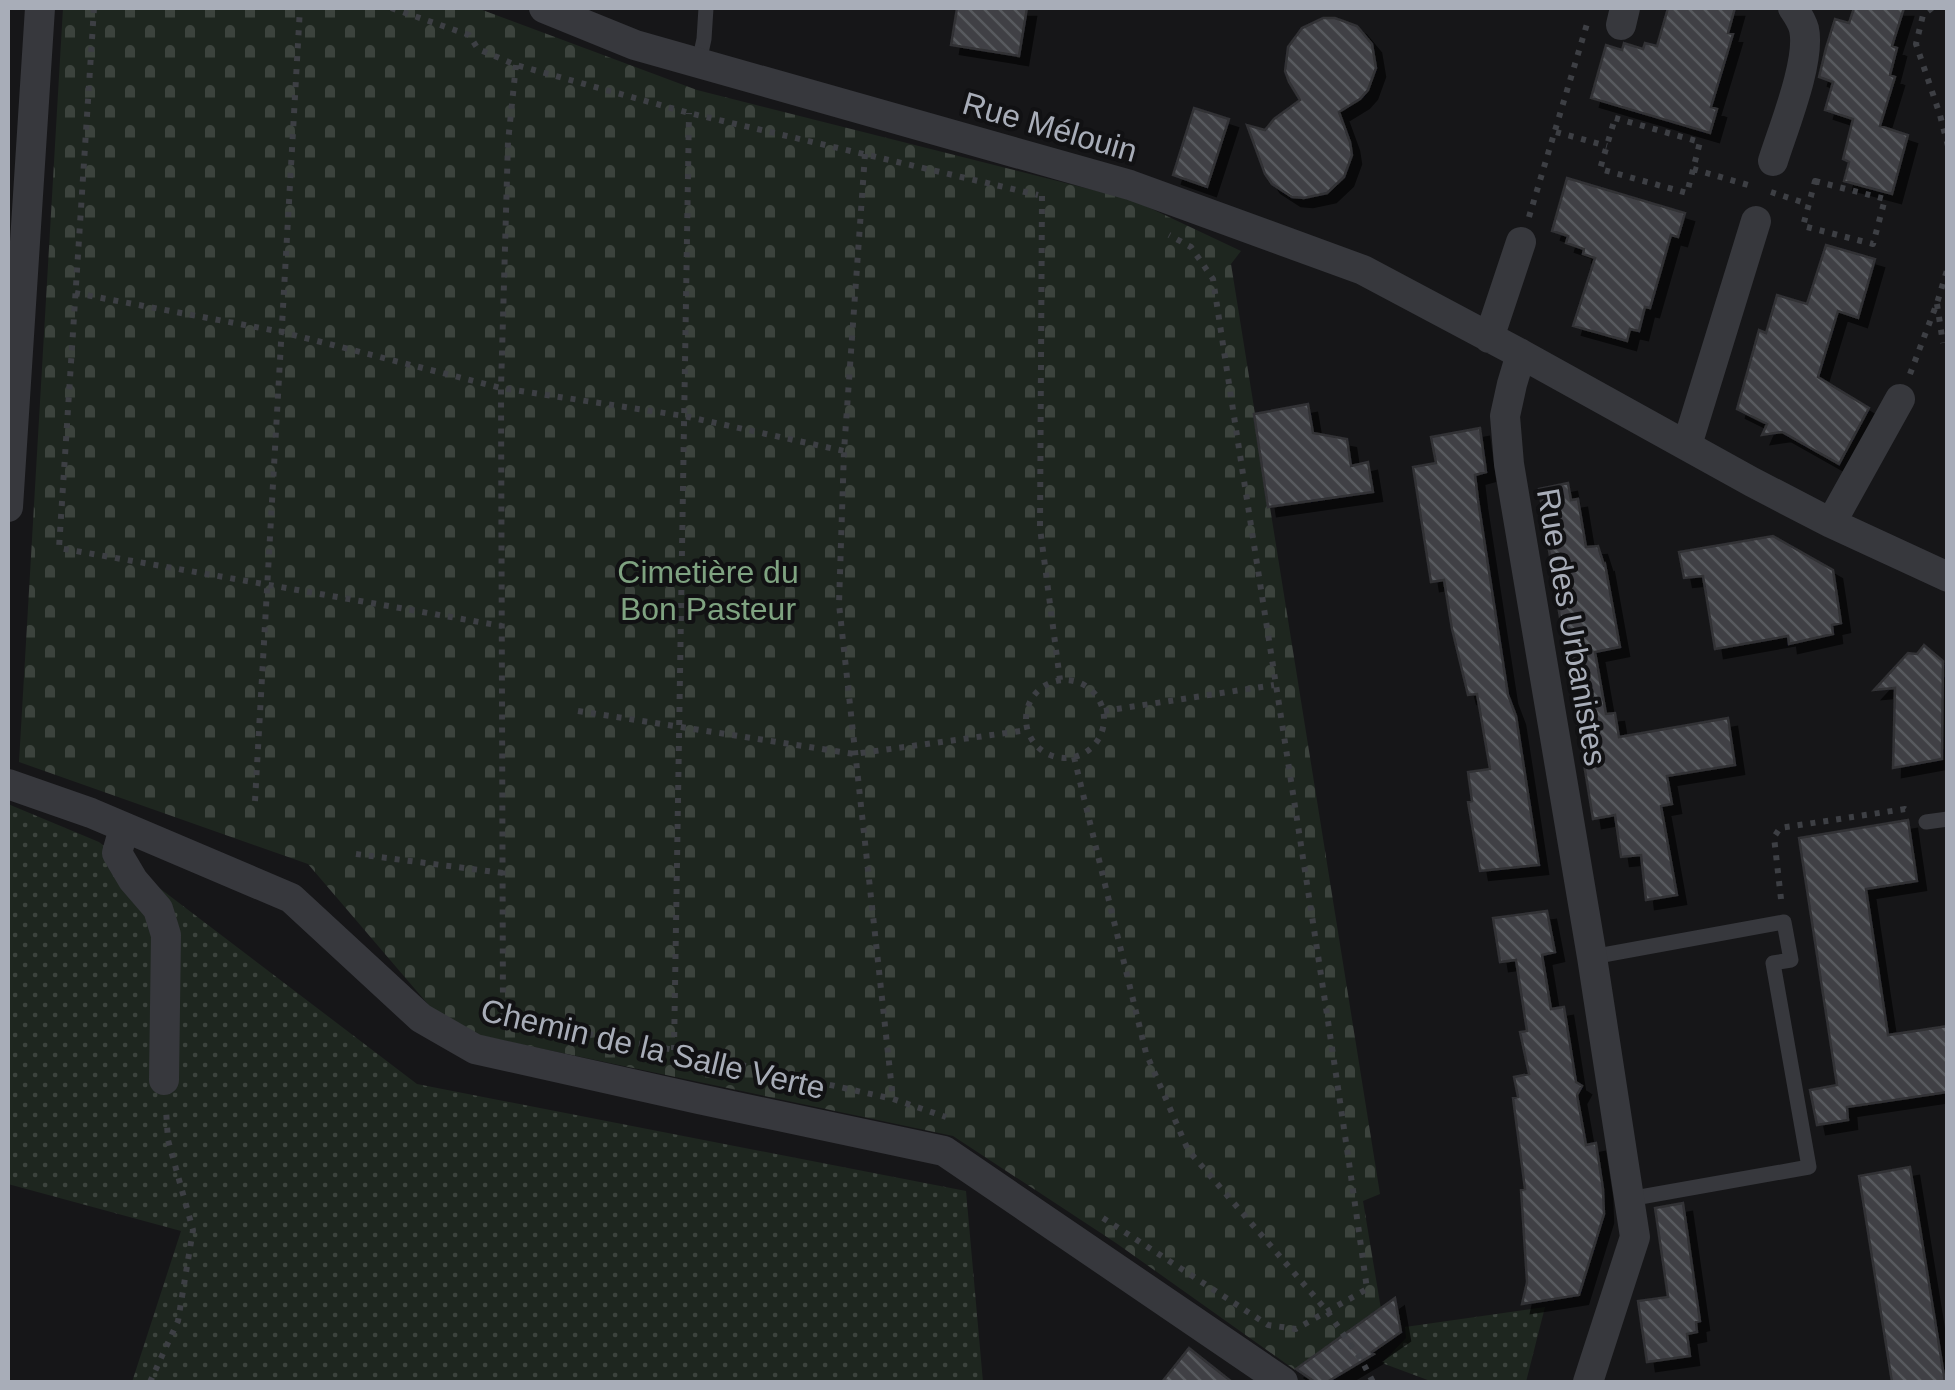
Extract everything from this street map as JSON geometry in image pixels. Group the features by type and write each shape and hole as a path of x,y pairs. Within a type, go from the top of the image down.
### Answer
{"street":[{"path":"8,507 40,8"},
{"name":"Rue Mélouin","path":"544,8 635,45 1130,185 1362,270 1521,354"},
{"path":"1773,161 1799,78 1804,46 1804,30 1793,8"},
{"path":"1687,445 1756,221"},
{"path":"1489,338 1521,242"},
{"path":"1521,354 1831,523 1948,577"},
{"name":"Rue des Urbanistes","path":"1521,354 1505,416 1509,464 1592,956 1634,1237 1588,1382"},
{"path":"1831,523 1900,399"},
{"name":"Chemin de la Salle Verte","path":"8,784 91,813 291,898 421,1018 475,1049 944,1150 1283,1382"},
{"path":"124,828 117,853 133,880 158,909 166,935 164,1080"}],"lane":[{"path":"699,62 706,8"},
{"path":"1926,822 1948,818"},
{"path":"1592,956 1784,922 1791,960 1773,964 1810,1167 1629,1199"}],"path":[{"path":"94,8 58,548 502,626"},
{"path":"255,802 300,8"},
{"path":"390,8 469,35 478,49 516,65 690,114 1042,196 1040,528 1060,680"},
{"path":"1932,8 1922,15 1916,44 1948,146"},
{"path":"1521,242 1588,24 1620,32 1623,16"},
{"path":"503,1018 502,388 508,142 516,65"},
{"path":"674,1050 690,114"},
{"path":"1614,118 1700,142 1693,169 1686,193 1600,169 1614,118"},
{"path":"1556,132 1607,146"},
{"path":"865,154 844,451 839,604 893,1098"},
{"path":"1693,169 1808,204"},
{"path":"1815,181 1885,199 1873,244 1803,226 1808,204 1815,181"},
{"path":"1161,232 1191,247 1213,280 1327,1004 1367,1290 1327,1311"},
{"path":"1900,399 1948,267"},
{"path":"75,293 282,332 502,388 684,416 844,451"},
{"path":"1937,303 1943,344"},
{"path":"1060,680 1088,686 1104,711 1104,726 1098,740 1088,751 1074,757 1046,753 1034,743 1028,730 1026,713 1032,698 1044,686 1060,680"},
{"path":"1104,711 1274,685"},
{"path":"578,711 854,754 1028,730"},
{"path":"1074,757 1146,1053 1188,1150 1327,1311 1372,1382"},
{"path":"1784,922 1774,837 1780,828 1905,809 1926,822"},
{"path":"356,854 503,873"},
{"path":"150,1382 178,1321 192,1230 168,1140 164,1080"}],"green space":[{"name":"Cimetière du Bon Pasteur","path":"63,8 477,8 697,90 1133,200 1241,251 1231,264 1380,1194 1363,1201 1382,1315 1295,1370 1116,1243 953,1136 473,1034 438,1016 308,864 19,762"},
{"path":"8,804 99,842 417,1084 966,1191 983,1382 132,1382 181,1231 8,1184"},
{"path":"1545,1307 1526,1382 1433,1382 1382,1363 1406,1338 1405,1327"}],"building":[{"path":"957,8 1027,8 1019,56 951,45"},
{"path":"1668,8 1735,8 1728,33 1733,34 1711,107 1717,109 1710,133 1591,98 1606,45 1622,50 1624,43 1643,49 1645,43 1657,46"},
{"path":"1854,8 1904,8 1892,46 1897,48 1890,75 1895,77 1880,126 1908,135 1892,194 1844,181 1849,162 1843,159 1853,119 1825,110 1833,82 1819,77 1826,48 1835,19 1849,23"},
{"path":"1323,18 1357,26 1372,44 1376,68 1368,90 1339,112 1352,155 1344,177 1327,193 1292,197 1272,184 1265,174 1247,125 1265,130 1300,100 1285,71 1288,47 1302,28"},
{"path":"1194,108 1229,119 1207,187 1173,175"},
{"path":"1567,178 1685,213 1678,237 1671,235 1650,308 1645,307 1639,331 1630,329 1627,341 1573,326 1595,258 1566,243 1568,236 1552,231"},
{"path":"1826,245 1875,259 1858,318 1838,311 1818,377 1869,408 1839,464 1782,432 1762,435 1767,424 1737,409 1759,330 1766,333 1777,295 1807,304"},
{"path":"1308,404 1313,433 1347,439 1351,466 1368,462 1373,492 1268,507 1254,414"},
{"path":"1480,428 1486,472 1475,475 1478,500 1539,865 1480,871 1468,802 1472,801 1468,772 1490,769 1477,694 1468,695 1444,580 1431,582 1413,467 1436,463 1431,437"},
{"path":"1568,483 1571,500 1578,499 1586,547 1598,546 1605,564 1620,647 1595,652 1606,714 1615,713 1619,737 1728,718 1735,765 1667,776 1672,804 1661,806 1677,895 1646,900 1641,855 1621,857 1615,815 1593,819 1539,489"},
{"path":"1773,536 1833,570 1841,623 1832,625 1833,634 1789,644 1788,636 1715,649 1703,576 1684,578 1679,552"},
{"path":"1924,645 1943,661 1942,759 1893,768 1895,688 1874,690 1908,653 1917,654"},
{"path":"1908,820 1917,881 1866,889 1888,1035 1948,1026 1948,1092 1847,1107 1848,1120 1817,1125 1810,1090 1837,1085 1799,838"},
{"path":"1547,911 1555,952 1542,955 1551,1009 1564,1007 1576,1082 1582,1086 1577,1095 1586,1145 1596,1143 1604,1214 1579,1295 1522,1304 1527,1282 1521,1190 1525,1189 1513,1098 1518,1097 1514,1077 1529,1074 1520,1032 1527,1031 1516,960 1500,962 1493,918"},
{"path":"1910,1167 1945,1382 1892,1382 1859,1176"},
{"path":"1683,1203 1700,1321 1696,1322 1697,1332 1687,1334 1690,1356 1647,1362 1638,1301 1668,1297 1655,1208"},
{"path":"1395,1298 1401,1332 1374,1354 1327,1382 1315,1382 1296,1369"},
{"path":"1189,1348 1232,1382 1162,1382"}]}
